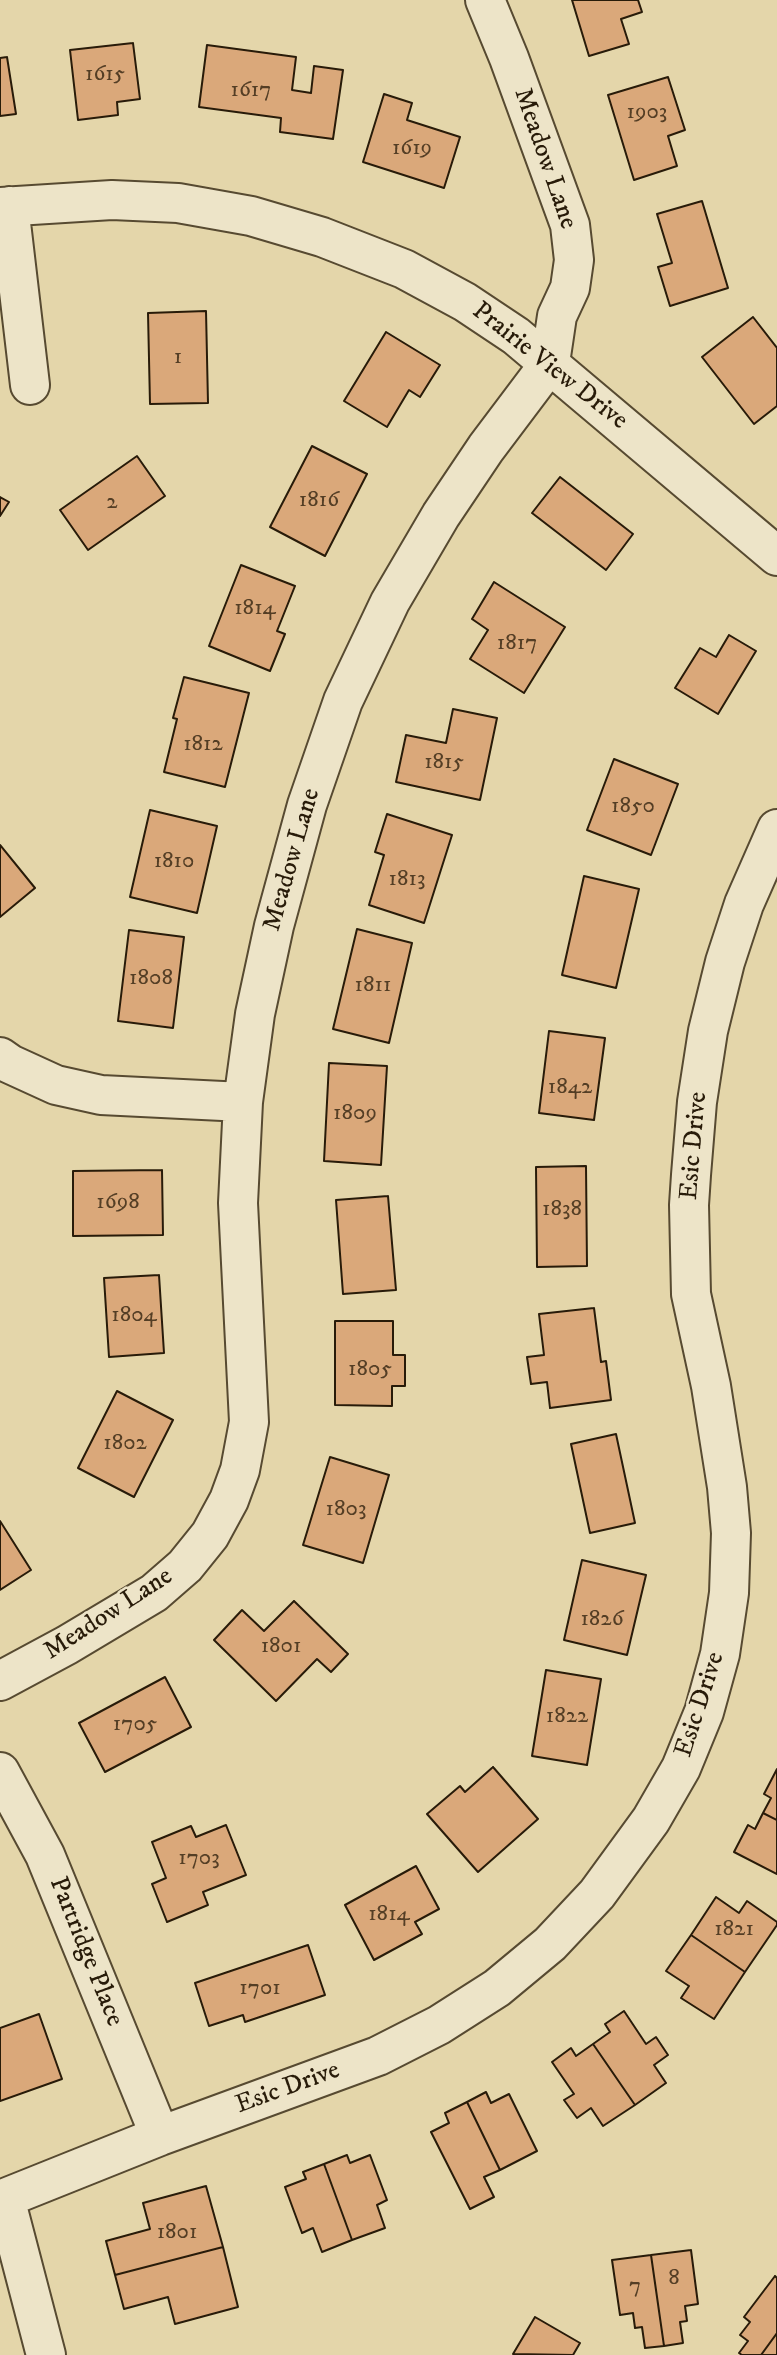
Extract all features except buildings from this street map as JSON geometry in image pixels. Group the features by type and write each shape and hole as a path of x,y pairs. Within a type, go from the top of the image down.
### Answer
{"street":[{"name":"Meadow Lane","path":"0,1681 154,1593 185,1566 210,1535 229,1500 240,1469 249,1422 238,1203 243,1102 255,1014 274,926 307,805 343,701 390,602 441,515 486,448 550,363 557,316 570,288 575,260 570,225 485,0"},
{"name":"Prairie View Drive","path":"4,206 112,200 178,203 251,216 322,237 404,269 465,302 516,336 777,556"},
{"path":"4,206 30,384"},
{"name":"Esic Drive","path":"2,2199 160,2136 378,2056 439,2025 497,1988 550,1944 597,1894 651,1821 681,1768 704,1712 720,1654 729,1593 731,1533 727,1487 711,1386 691,1293 689,1205 694,1118 708,1031 726,958 744,904 777,829"},
{"path":"0,1057 56,1084 101,1095 243,1102"},
{"name":"Partridge Place","path":"0,1772 45,1855 160,2136"},
{"path":"2,2199 46,2355"}]}
